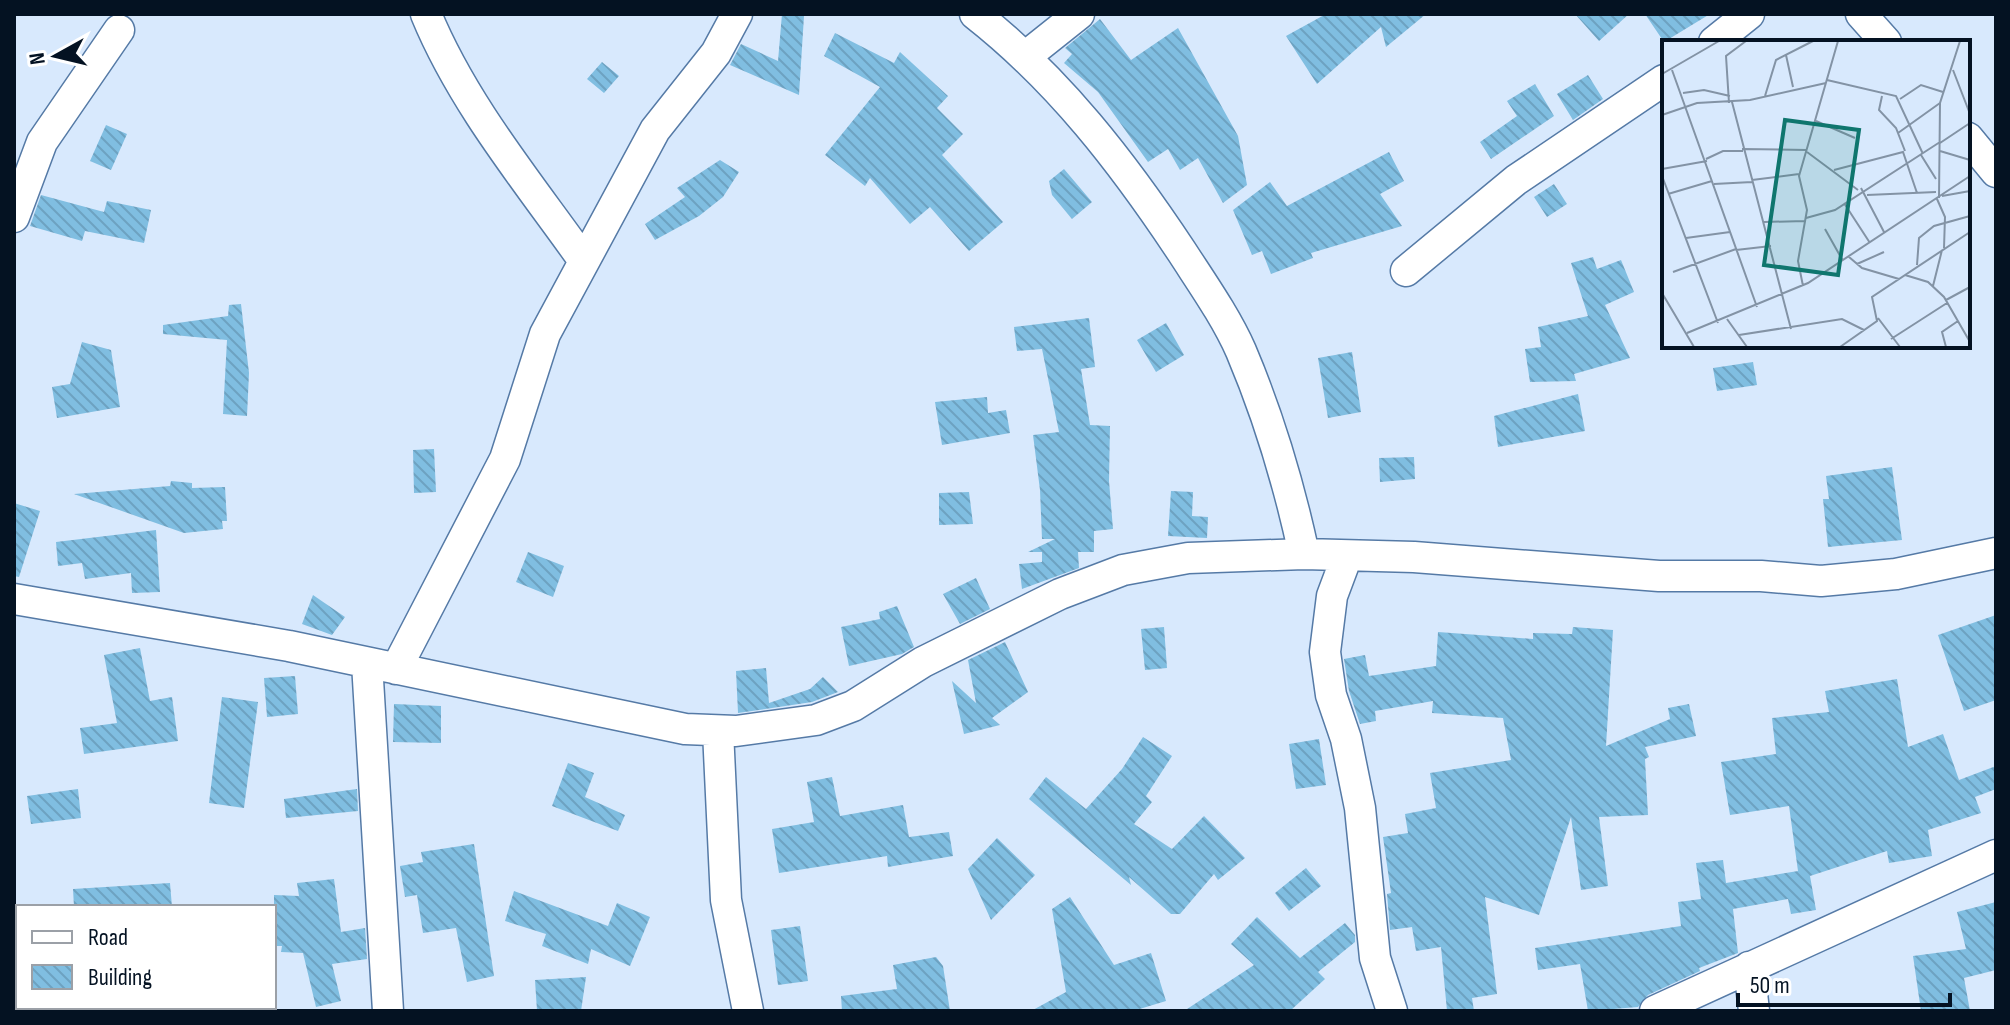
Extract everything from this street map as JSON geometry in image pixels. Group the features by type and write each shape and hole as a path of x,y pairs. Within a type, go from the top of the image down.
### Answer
{"street":[{"path":"426,14 440,48 481,115 584,261"},
{"path":"388,1011 381,666 505,459 545,334 655,130 716,53 737,14"},
{"path":"975,14 1025,57 1069,101 1130,174 1240,348 1277,444 1304,554"},
{"path":"1025,57 1079,14"},
{"path":"1716,40 1749,14"},
{"path":"1861,14 1884,40"},
{"path":"14,217 42,142 119,30"},
{"path":"1406,271 1516,180 1662,81"},
{"path":"1970,140 1996,172"},
{"path":"14,599 381,666 605,714 685,729 718,731 816,720 853,706 923,662 1060,594 1123,570 1188,558 1304,554 1497,561 1659,576 1761,576 1821,581 1896,574 1996,553"},
{"path":"1347,556 1332,596 1325,652 1331,695 1346,739 1360,808 1375,958 1392,1011"},
{"path":"718,731 726,900 748,1011"},
{"path":"1655,1011 1996,855"},
{"path":"1749,967 1754,1011"}],"building":[{"path":"782,14 804,16 799,95 730,65 741,44 778,61"},
{"path":"1326,14 1426,14 1386,47 1381,27 1317,84 1286,36"},
{"path":"1575,14 1629,14 1599,41"},
{"path":"1645,14 1710,14 1667,40 1663,40"},
{"path":"1100,19 1131,60 1178,28 1238,136 1247,185 1223,203 1198,158 1180,170 1168,149 1148,162 1098,92 1064,63 1072,54 1065,48"},
{"path":"835,33 894,63 900,52 948,96 937,108 963,134 942,155 1003,222 969,251 930,207 910,224 870,178 865,186 825,155 880,87 824,56"},
{"path":"602,62 619,76 604,93 587,79"},
{"path":"1588,75 1603,99 1573,120 1557,94"},
{"path":"1535,84 1554,116 1491,159 1480,142 1517,116 1507,101"},
{"path":"106,125 127,134 111,170 90,161"},
{"path":"1389,152 1404,181 1380,194 1402,226 1311,253 1313,258 1271,274 1262,251 1252,255 1233,210 1270,182 1287,206"},
{"path":"720,160 739,172 723,197 699,216 655,240 645,224 685,197 677,188"},
{"path":"1064,169 1092,202 1072,219 1052,195 1049,181"},
{"path":"1554,184 1567,204 1547,217 1534,197"},
{"path":"41,195 104,212 107,201 151,210 144,243 85,231 82,241 30,226"},
{"path":"1593,257 1597,269 1621,260 1634,292 1605,305 1630,358 1574,374 1576,381 1530,382 1525,349 1541,347 1538,327 1588,316 1571,263"},
{"path":"241,304 249,373 247,416 223,414 227,340 163,334 163,325 228,316 229,305"},
{"path":"1089,318 1095,367 1081,369 1090,425 1110,426 1109,481 1113,529 1094,531 1094,552 1078,552 1079,568 1022,589 1019,564 1042,562 1042,552 1028,552 1055,539 1042,539 1033,435 1059,432 1042,349 1017,351 1014,327"},
{"path":"1166,323 1184,355 1156,372 1137,340"},
{"path":"82,342 111,350 120,407 57,418 52,387 70,384"},
{"path":"1352,352 1361,412 1328,418 1318,358"},
{"path":"1753,362 1757,385 1717,391 1713,368"},
{"path":"1578,394 1585,431 1498,447 1494,416"},
{"path":"987,397 988,413 1006,410 1010,433 942,445 935,402"},
{"path":"434,449 436,492 414,493 413,450"},
{"path":"1414,457 1415,479 1380,482 1379,458"},
{"path":"1892,467 1902,540 1828,547 1823,499 1829,499 1826,476"},
{"path":"171,481 192,483 192,488 225,487 227,521 222,521 223,529 184,533 74,494 170,486"},
{"path":"1171,491 1193,492 1192,516 1208,517 1207,538 1168,536"},
{"path":"969,492 973,524 939,525 939,493"},
{"path":"14,503 40,511 19,577 14,576"},
{"path":"156,530 160,592 132,593 131,573 85,579 82,563 58,566 56,542"},
{"path":"528,552 564,566 553,597 516,582"},
{"path":"976,578 990,609 960,624 943,594"},
{"path":"313,595 345,617 332,635 302,624"},
{"path":"897,606 914,647 902,654 849,666 841,627 880,619 879,612"},
{"path":"1996,615 1996,700 1964,711 1938,635"},
{"path":"1164,627 1167,668 1145,670 1141,629"},
{"path":"1573,627 1613,630 1606,746 1670,719 1668,708 1689,704 1696,736 1645,747 1649,757 1645,759 1648,815 1599,817 1608,886 1581,890 1571,817 1539,915 1485,897 1497,994 1472,998 1474,1011 1447,1011 1441,947 1416,951 1412,927 1390,930 1387,894 1391,893 1383,837 1408,833 1405,814 1436,808 1430,773 1511,760 1503,718 1432,713 1433,701 1375,711 1376,721 1360,724 1349,691 1344,659 1365,655 1369,676 1436,666 1438,632 1533,639 1533,633 1572,634"},
{"path":"1005,642 1028,692 992,718 1000,725 964,734 952,681 976,703 968,660"},
{"path":"140,648 150,701 172,697 178,741 84,754 80,728 117,723 104,655"},
{"path":"766,668 769,703 810,689 823,677 838,692 812,702 738,713 736,671"},
{"path":"295,676 298,714 267,717 264,678"},
{"path":"1897,679 1908,747 1943,734 1959,780 1996,766 1996,789 1975,797 1981,813 1928,830 1932,856 1889,863 1887,851 1810,876 1816,910 1791,914 1788,899 1733,909 1738,953 1699,968 1700,971 1648,995 1638,1007 1588,1011 1580,964 1538,970 1535,948 1681,926 1678,902 1701,899 1696,863 1723,860 1726,883 1798,871 1789,806 1730,815 1721,762 1776,754 1772,718 1829,712 1825,691"},
{"path":"222,697 258,702 244,808 209,803"},
{"path":"394,704 441,706 441,743 393,742"},
{"path":"1143,737 1172,756 1146,796 1152,802 1134,824 1172,849 1204,816 1245,858 1218,880 1214,874 1180,914 1171,914 1129,877 1131,885 1029,799 1046,777 1086,809 1122,769"},
{"path":"1319,739 1326,785 1296,789 1289,744"},
{"path":"568,763 594,773 585,797 625,815 618,831 552,806"},
{"path":"832,777 840,816 903,805 909,837 949,832 953,856 888,867 887,856 779,873 772,829 814,822 807,782"},
{"path":"78,789 81,818 31,824 27,796"},
{"path":"357,789 358,811 286,818 284,799"},
{"path":"997,838 1035,875 991,920 968,869"},
{"path":"474,844 494,976 467,982 456,928 423,933 417,895 405,897 400,866 423,862 421,852"},
{"path":"1306,868 1321,886 1289,911 1275,893"},
{"path":"334,879 341,932 365,928 367,959 332,964 341,1001 316,1007 303,953 281,952 282,946 276,946 274,895 299,896 297,883"},
{"path":"170,883 172,905 74,905 73,889"},
{"path":"514,891 608,926 617,903 650,917 630,966 591,949 588,964 542,946 546,934 505,921"},
{"path":"1070,897 1114,965 1151,953 1166,1001 1133,1011 1031,1011 1066,992 1052,909"},
{"path":"1996,902 1996,970 1964,978 1970,1011 1921,1011 1913,956 1966,949 1957,912"},
{"path":"1257,917 1300,958 1345,923 1355,935 1355,942 1318,972 1325,979 1290,1011 1184,1011 1254,965 1231,944"},
{"path":"800,926 808,981 778,985 771,930"},
{"path":"936,957 943,966 950,1011 842,1011 841,996 897,989 893,965"},
{"path":"586,977 581,1011 537,1011 535,980"}]}
